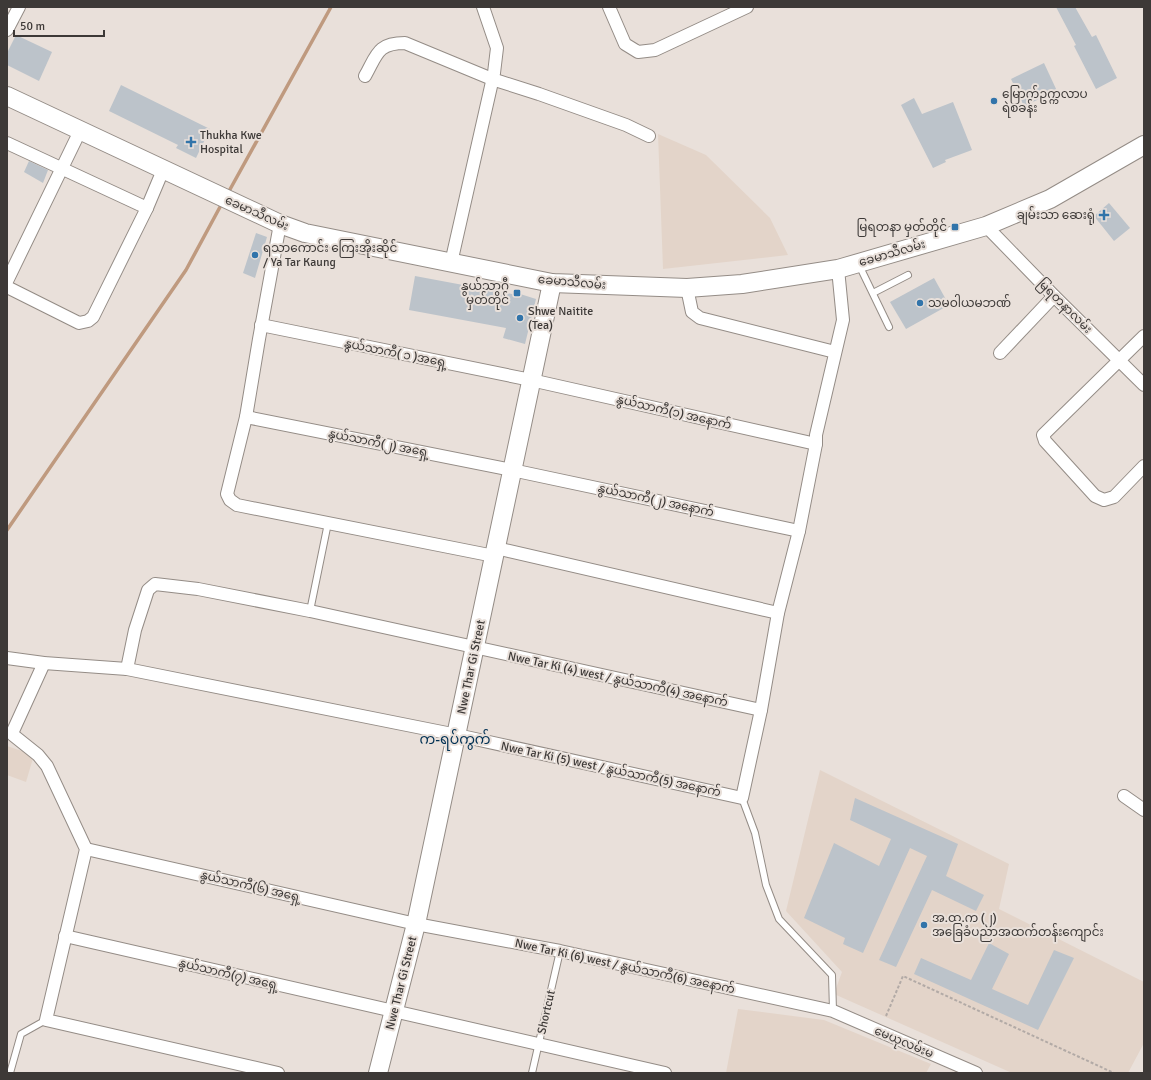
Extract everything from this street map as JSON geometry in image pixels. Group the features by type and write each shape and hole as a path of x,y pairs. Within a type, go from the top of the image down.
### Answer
{"main road":[{"name":"ခေမာသီလမ်း","path":"7,96 280,224 305,233 552,283 687,288 742,284 838,268 986,226 1050,199 1144,145"},
{"name":"Nwe Thar Gi Street","path":"378,1073 416,924 552,283"}],"street":[{"path":"7,30 19,7"},
{"path":"451,263 493,76 497,48 483,7"},
{"path":"609,7 625,44 638,52 655,50 747,7"},
{"path":"365,76 380,50 394,43 405,43 539,94 626,125 649,136"},
{"path":"7,281 80,131"},
{"path":"7,143 147,208"},
{"path":"7,287 79,323 88,321 93,317 147,208 164,170"},
{"path":"280,224 246,417 227,494 230,500 237,505 328,524 495,552 778,613"},
{"name":"မြရတနာလမ်း","path":"986,226 1054,296 1144,384"},
{"path":"742,798 761,710 778,613 799,531 816,444 816,435 843,320 838,268"},
{"path":"687,288 692,312 700,318 835,352"},
{"path":"1000,353 1054,296"},
{"name":"နွယ်သာကီ( ၁ )အရှေ့","path":"261,326 532,380"},
{"path":"1144,336 1043,435 1045,441 1094,496 1104,500 1114,497 1144,466"},
{"name":"နွယ်သာကီ(၁) အနောက်","path":"532,380 816,444"},
{"name":"နွယ်သာကီ(၂) အရှေ့","path":"246,417 512,470"},
{"name":"နွယ်သာကီ(၂) အနောက်","path":"512,470 799,531"},
{"name":"Nwe Tar Ki (4) west / နွယ်သာကီ(4) အနောက်","path":"127,669 135,630 148,590 155,584 198,589 310,611 761,710"},
{"name":"Nwe Tar Ki (5) west / နွယ်သာကီ(5) အနောက်","path":"7,658 44,663 127,669 457,735 742,798"},
{"path":"44,663 13,735 38,755 47,766 86,849 46,1020 278,1073"},
{"path":"1124,796 1144,810"},
{"name":"နွယ်သာကီ(၆) အရှေ့","path":"86,849 416,924"},
{"name":"Nwe Tar Ki (6) west / နွယ်သာကီ(6) အနောက်","path":"416,924 560,951 833,1011"},
{"name":"နွယ်သာကီ(၇) အရှေ့","path":"65,936 665,1073"},
{"name":"မေယုလမ်းမ","path":"833,1011 976,1073"}],"lane":[{"path":"858,263 889,327"},
{"path":"873,293 908,275"},
{"path":"310,611 328,524"},
{"path":"742,798 755,833 766,885 779,919 832,975 833,1011"},
{"name":"Shortcut","path":"532,1073 560,951"},
{"path":"10,1073 21,1034 46,1020"}],"path":[{"path":"886,1016 903,976 1114,1073"}],"shaded area":[{"path":"658,134 706,155 770,218 788,255 663,269"},
{"path":"7,746 34,755 26,782 7,775"},
{"path":"820,770 1009,864 999,909 1144,982 1144,1043 1128,1073 1012,1073 834,994 842,972 786,911"},
{"path":"738,1009 824,1020 931,1064 926,1073 726,1073"}],"building":[{"path":"1056,7 1075,7 1092,37 1096,35 1117,78 1096,89 1074,46 1076,45"},
{"path":"16,35 52,52 39,81 7,65 7,53"},
{"path":"1044,63 1057,91 1024,106 1011,79"},
{"path":"121,85 210,129 196,158 176,148 178,145 109,111"},
{"path":"914,98 922,114 953,102 972,150 945,160 946,162 933,168 901,105"},
{"path":"29,161 48,170 43,183 24,172"},
{"name":"ချမ်းသာ ဆေးရုံ","path":"1109,203 1130,228 1114,241 1094,216"},
{"name":"ရသာကောင်း ကြေးအိုးဆိုင် / Ya Tar Kaung","path":"256,233 267,237 255,278 243,273"},
{"path":"415,276 517,295 517,293 536,299 525,344 503,338 506,328 409,310"},
{"name":"သမဝါယမဘဏ်","path":"934,278 949,305 906,329 890,302"},
{"path":"855,798 958,844 946,876 984,895 976,911 932,890 896,967 879,960 927,856 910,848 863,953 843,944 845,938 804,918 834,843 879,866 891,839 850,820"},
{"name":"အ.ထ.က (၂) အခြေခံပညာအထက်တန်းကျောင်း","path":"989,943 1009,954 992,989 1028,1005 1054,950 1074,958 1038,1030 914,974 921,958 971,980"}],"waterway":[{"path":"228,193 331,7"},
{"path":"7,530 186,270 220,207"}],"place":[{"name":"မြောက်ဥက္ကလာပ ရဲစခန်း","path":"994,101"},
{"name":"Thukha Kwe Hospital","path":"191,142"},
{"name":"ချမ်းသာ ဆေးရုံ","path":"1104,215"},
{"name":"မြရတနာ မှတ်တိုင်","path":"955,227"},
{"name":"ရသာကောင်း ကြေးအိုးဆိုင် / Ya Tar Kaung","path":"255,255"},
{"name":"နွယ်သာဂီ မှတ်တိုင်","path":"517,293"},
{"name":"သမဝါယမဘဏ်","path":"920,303"},
{"name":"Shwe Naitite (Tea)","path":"520,318"},
{"name":"အ.ထ.က (၂) အခြေခံပညာအထက်တန်းကျောင်း","path":"924,925"}],"district":[{"name":"က-ရပ်ကွက်","path":"455,739"}]}
